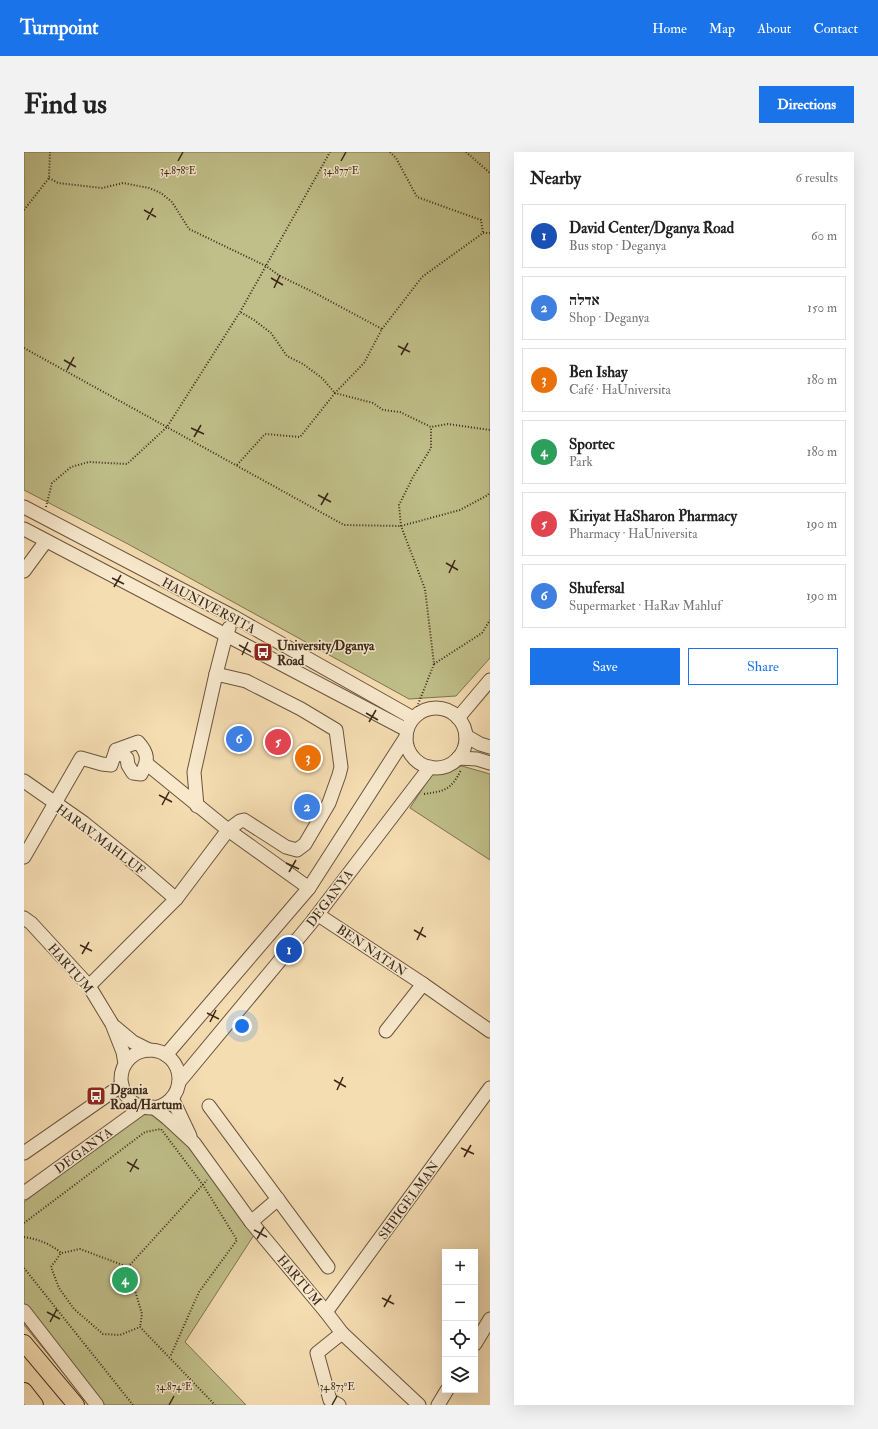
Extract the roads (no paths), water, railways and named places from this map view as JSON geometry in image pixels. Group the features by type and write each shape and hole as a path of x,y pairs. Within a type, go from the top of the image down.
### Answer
{"main road":[{"path":"24,1343 76,1405"}],"street":[{"name":"HAUNIVERSITA","path":"24,507 234,617 413,718"},
{"name":"HAUNIVERSITA","path":"24,529 226,635 406,733"},
{"path":"24,572 46,541"},
{"path":"198,806 194,772 226,635 234,617"},
{"path":"89,986 176,899 228,830 240,821 244,820 286,847 297,850 305,844 329,803 341,767 336,730 301,709 246,682 216,674"},
{"path":"458,718 490,680"},
{"path":"430,708 440,708 450,711 458,718 464,726 466,736 464,749 458,758 451,764 441,767 430,767 420,764 412,757 407,747 406,733 413,718 420,712 430,708"},
{"name":"DEGANYA","path":"166,1055 308,888 406,733"},
{"path":"466,736 480,744 490,747"},
{"path":"138,742 145,750 147,764 141,774 133,773 128,765 127,758 116,750 138,742"},
{"path":"24,857 81,758 102,764 112,765 116,750"},
{"path":"458,758 477,759 490,763"},
{"path":"147,764 228,830 308,888"},
{"name":"DEGANYA","path":"179,1082 311,923 430,767"},
{"name":"HARAV MAHLUF","path":"24,781 84,823 140,867 176,899"},
{"name":"BEN NATAN","path":"320,916 423,984 490,1031"},
{"name":"HARTUM","path":"24,918 31,923 89,986 112,1024 123,1052 125,1064"},
{"path":"386,1032 423,984"},
{"name":"HARTUM","path":"112,1024 133,1042 148,1050"},
{"path":"148,1050 159,1051 174,1062 178,1072 179,1082 178,1088 172,1098 160,1106 148,1107 131,1101 127,1096 122,1084 122,1070 125,1064 135,1054 148,1050"},
{"path":"24,1153 122,1084"},
{"name":"SHPIGELMAN","path":"326,1312 490,1088"},
{"name":"HARTUM","path":"172,1098 194,1143 251,1222 342,1333 419,1405"},
{"path":"209,1106 328,1267"},
{"name":"DEGANYA","path":"24,1193 148,1107"},
{"name":"HARTUM","path":"148,1107 167,1118 194,1143"},
{"path":"251,1222 278,1199"},
{"path":"24,1311 97,1405"},
{"path":"478,1339 490,1319"},
{"path":"339,1405 330,1400 317,1353 342,1333"},
{"path":"438,1405 445,1393"}],"place":[{"name":"University/Dganya Road","path":"263,652"},
{"name":"Shufersal","path":"239,739"},
{"name":"Kiriyat HaSharon Pharmacy","path":"278,742"},
{"name":"Ben Ishay","path":"308,758"},
{"name":"אדלה","path":"307,807"},
{"name":"David Center/Dganya Road","path":"289,950"},
{"name":"Dgania Road/Hartum","path":"96,1096"},
{"name":"Sportec","path":"125,1280"}]}
